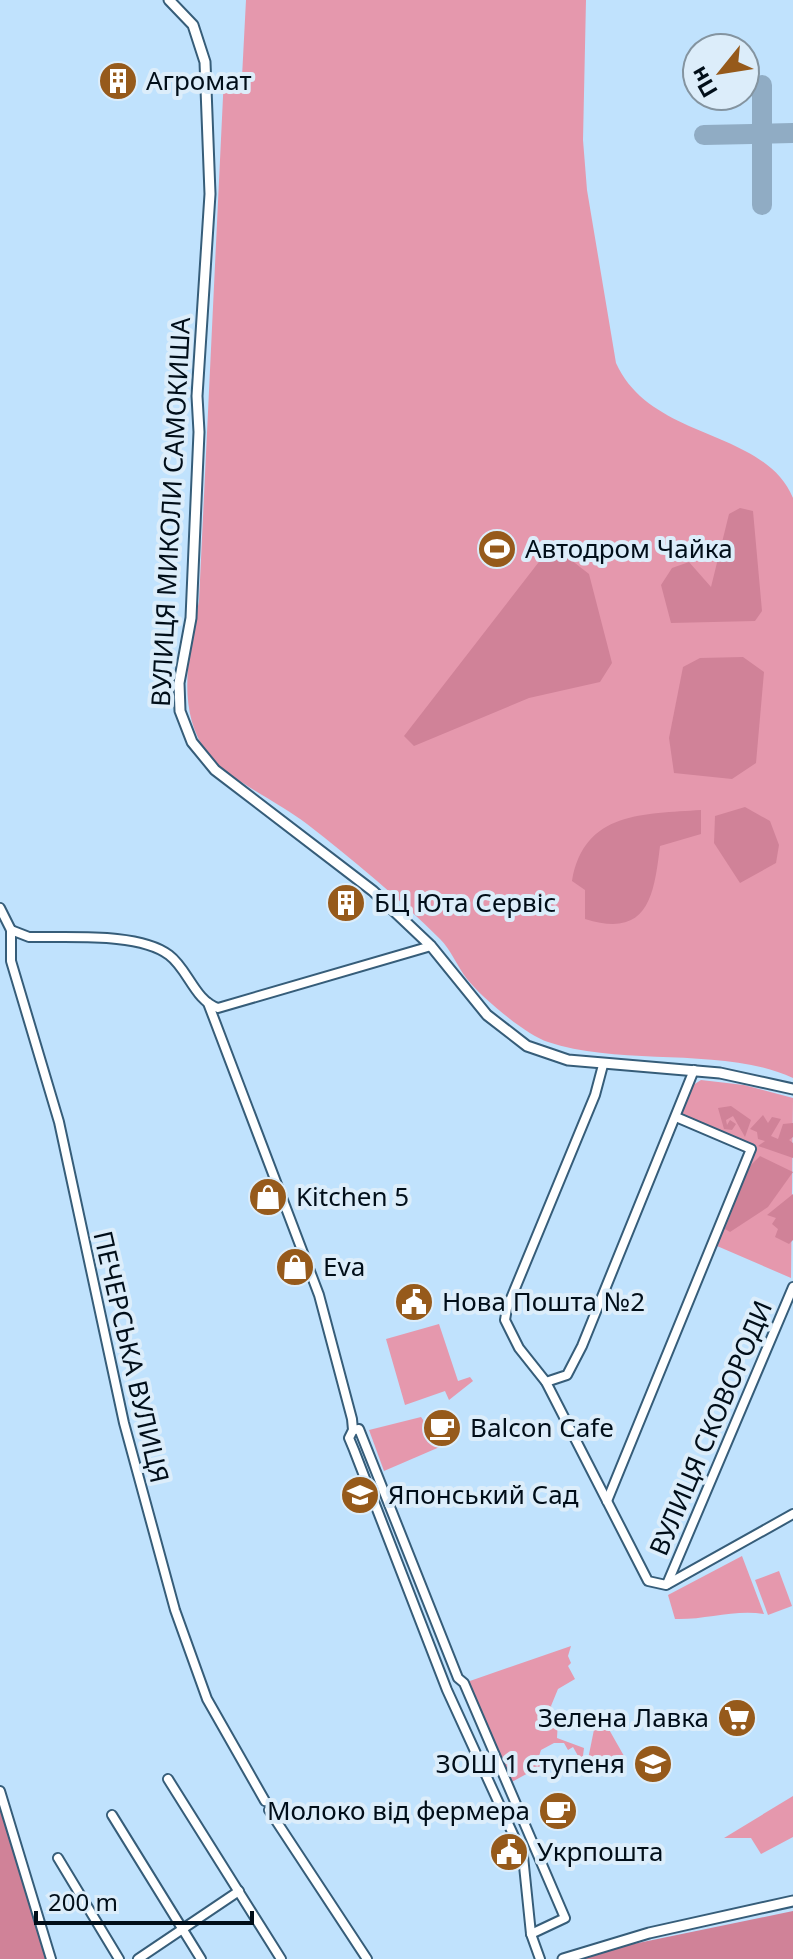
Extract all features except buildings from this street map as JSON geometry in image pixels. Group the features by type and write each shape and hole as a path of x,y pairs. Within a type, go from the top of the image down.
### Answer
{"street":[{"name":"ВУЛИЦЯ МИКОЛИ САМОКИША","path":"169,0 193,25 203,51 210,194 197,396 199,432 191,618 179,683 182,720 199,753 215,770 350,871 431,946 487,1015 513,1037 552,1057 603,1065 694,1070 793,1089"},
{"name":"ПЕЧЕРСЬКА ВУЛИЦЯ","path":"0,908 11,930 11,961 59,1122 145,1511 193,1666 207,1699 267,1806 367,1959"},
{"path":"11,930 29,937 151,945 179,964 208,1003 319,1295 353,1430 349,1438 447,1690 523,1856 531,1934 540,1959"},
{"path":"208,1003 218,1008 431,946"},
{"path":"603,1065 600,1084 507,1308 505,1320 519,1348 546,1382 642,1575 660,1586 666,1585 793,1514"},
{"path":"546,1382 563,1379 571,1369 694,1070"},
{"path":"607,1501 751,1149 676,1117"},
{"name":"ВУЛИЦЯ СКОВОРОДИ","path":"666,1585 793,1287"},
{"path":"353,1430 359,1429 458,1678 464,1683 565,1918 531,1934"},
{"path":"168,1779 281,1959"},
{"path":"0,1791 51,1959"},
{"path":"112,1815 201,1959"},
{"path":"58,1858 119,1959"},
{"path":"138,1959 239,1891"},
{"path":"563,1959 649,1933 793,1901"}],"shaded area":[{"name":"Автодром Чайка","path":"246,0 586,0 583,140 587,190 616,363 632,388 654,407 758,458 779,475 793,498 793,1078 736,1062 609,1054 539,1038 504,1015 483,996 467,979 444,943 392,894 307,824 227,772 208,754 197,737 191,718 187,679 199,601 224,76 242,77"},
{"path":"740,508 753,511 762,611 755,621 671,623 661,585 672,568 689,562 711,587 729,514"},
{"path":"552,545 589,574 612,663 600,682 529,698 414,746 404,736"},
{"path":"743,657 764,672 756,763 732,779 674,773 669,738 683,667 700,658"},
{"path":"745,807 770,821 779,845 776,863 740,883 714,843 715,816"},
{"path":"701,810 701,834 660,846 650,896 635,918 606,924 585,919 585,890 572,881 579,858 589,841 603,829 638,816"},
{"path":"701,1080 744,1085 793,1098 791,1278 717,1246 755,1147 683,1117 680,1112 690,1087"},
{"path":"731,1106 751,1120 745,1137 733,1116 726,1120 727,1125 730,1120 736,1124 732,1130 724,1129 718,1108"},
{"path":"763,1115 768,1123 772,1117 781,1119 771,1136 778,1139 783,1124 793,1123 793,1137 789,1140 793,1143 793,1158 758,1146 765,1141 758,1139 757,1132 750,1129"},
{"path":"760,1156 793,1172 768,1207 730,1232 725,1229 749,1167"},
{"path":"793,1194 793,1240 789,1244 775,1237 778,1229 772,1224 776,1218 767,1215"},
{"path":"439,1324 458,1381 470,1377 473,1381 449,1400 445,1391 405,1405 386,1339"},
{"path":"421,1417 442,1446 384,1471 369,1430"},
{"path":"742,1556 764,1614 675,1619 668,1595"},
{"path":"779,1571 792,1606 768,1615 755,1580"},
{"path":"571,1646 568,1656 571,1663 568,1666 575,1679 558,1689 551,1706 558,1720 557,1738 584,1748 582,1763 573,1747 568,1750 564,1743 554,1743 541,1750 538,1759 541,1766 510,1783 467,1682"},
{"path":"598,1710 624,1756 605,1767 586,1769"},
{"path":"793,1796 793,1837 761,1854 751,1838 724,1838"},
{"path":"0,1807 47,1959 0,1959"},
{"path":"793,1911 793,1959 583,1959 609,1949"}],"taxiway":[{"path":"762,85 762,205"},
{"path":"704,135 793,133"}],"place":[{"name":"Агромат","path":"118,81"},
{"name":"Автодром Чайка","path":"497,549"},
{"name":"БЦ Юта Сервіс","path":"346,903"},
{"name":"Kitchen 5","path":"268,1197"},
{"name":"Eva","path":"295,1267"},
{"name":"Нова Пошта №2","path":"414,1302"},
{"name":"Balcon Cafe","path":"442,1428"},
{"name":"Японський Сад","path":"360,1495"},
{"name":"Зелена Лавка","path":"737,1718"},
{"name":"ЗОШ 1 ступеня","path":"653,1764"},
{"name":"Молоко від фермера","path":"558,1811"},
{"name":"Укрпошта","path":"509,1852"}]}
